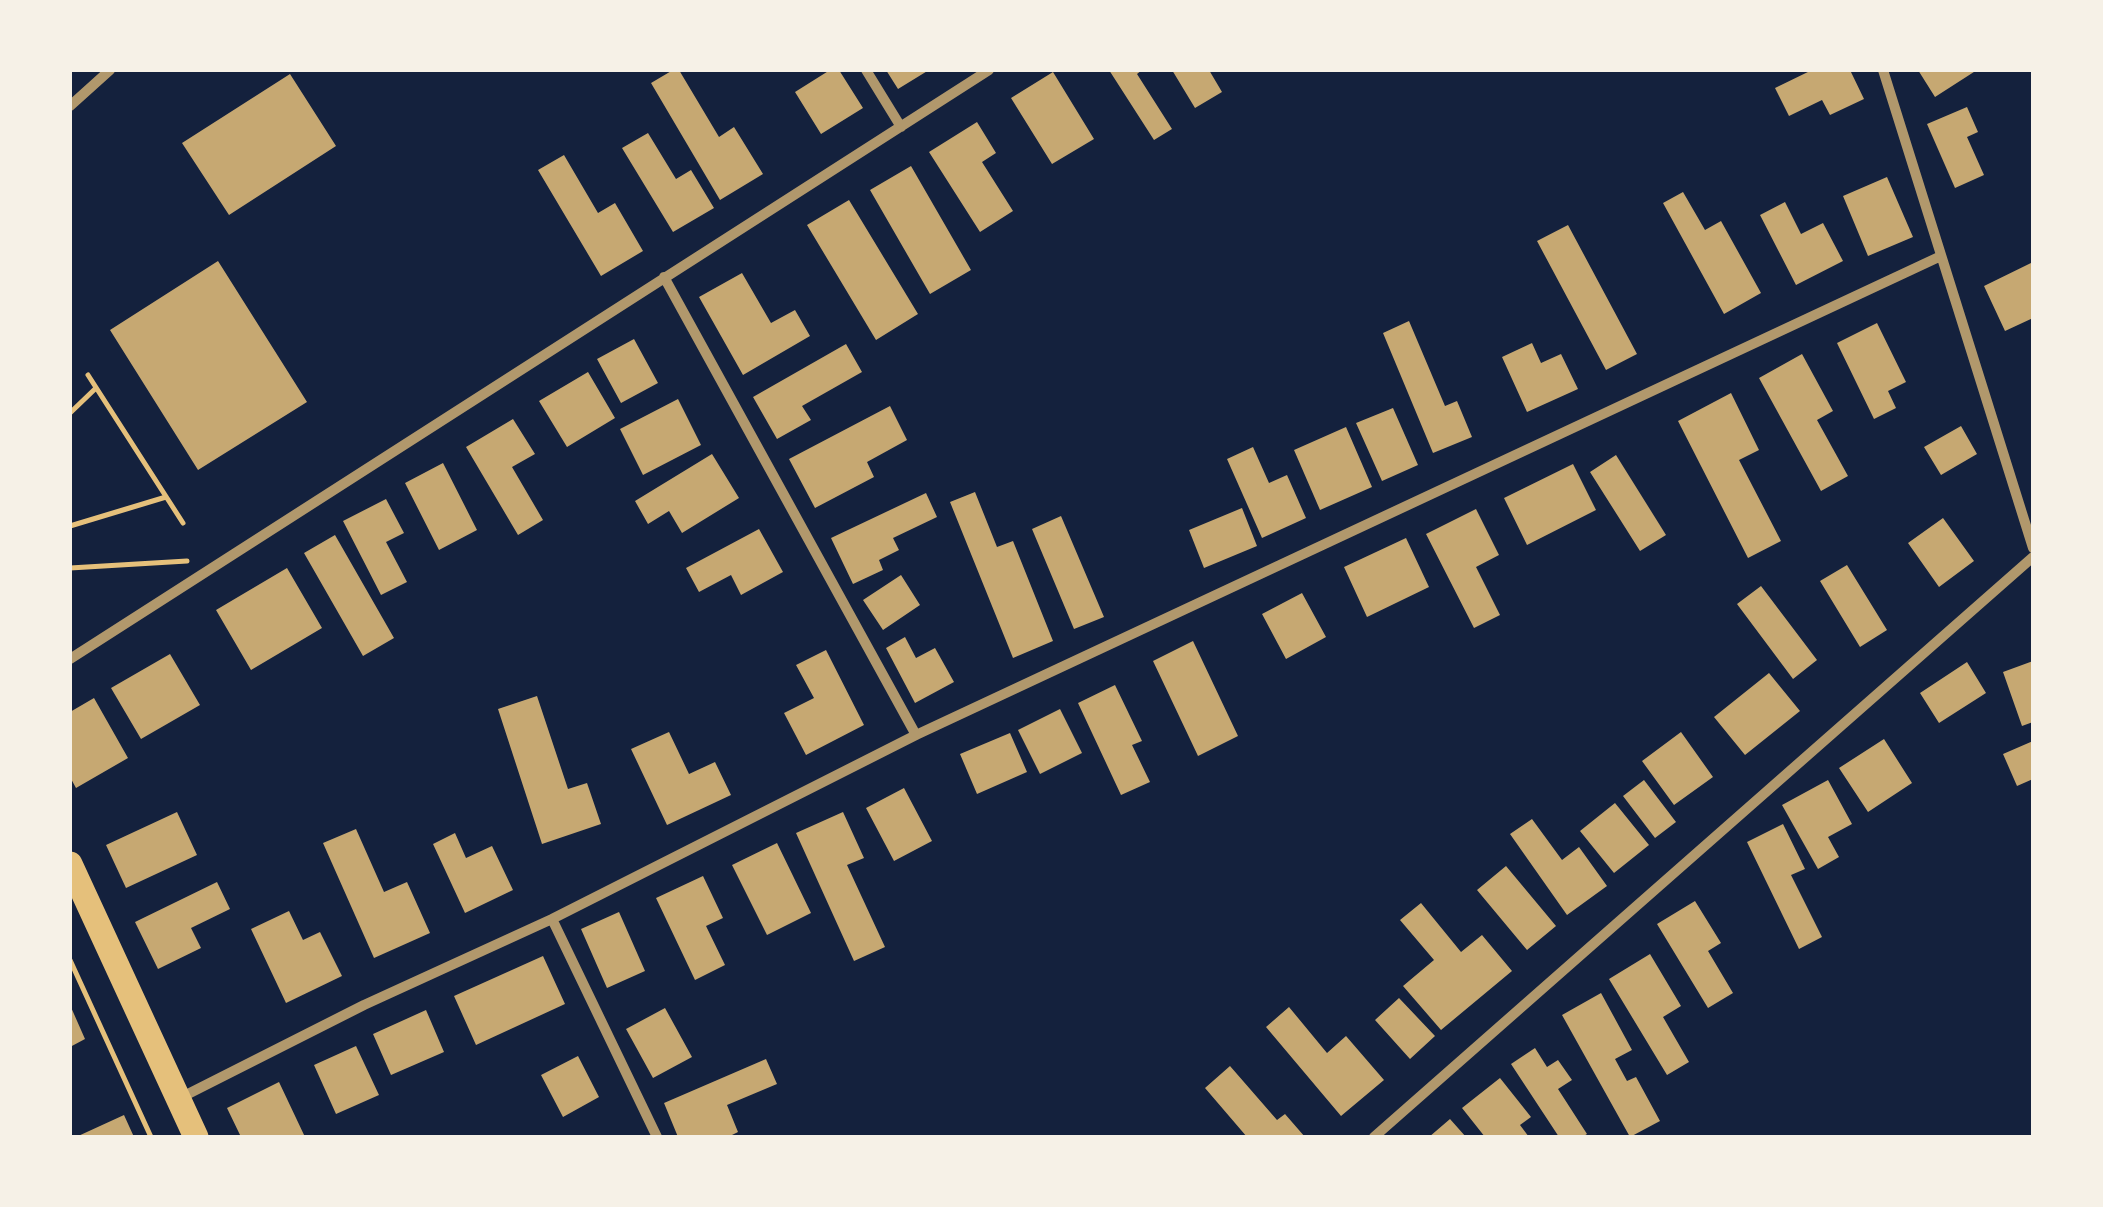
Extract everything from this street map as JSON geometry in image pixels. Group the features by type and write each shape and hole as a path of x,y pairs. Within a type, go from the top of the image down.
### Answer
{"main road":[{"path":"70,864 196,1137"}],"street":[{"path":"70,106 110,70"},
{"path":"866,70 901,128"},
{"path":"70,660 989,70"},
{"path":"1883,70 2033,548"},
{"path":"179,1098 364,1005 552,919 916,735 1941,256"},
{"path":"664,278 916,735"},
{"path":"1374,1137 2033,557"},
{"path":"552,919 657,1137"}],"path":[{"path":"88,375 183,523"},
{"path":"70,413 96,388"},
{"path":"70,526 166,496"},
{"path":"70,568 189,561"},
{"path":"70,960 151,1137"}],"building":[{"path":"679,70 719,137 734,127 763,174 720,200 651,83"},
{"path":"830,70 839,70 863,108 821,134 795,92"},
{"path":"886,70 929,70 898,89"},
{"path":"1109,70 1142,70 1137,74 1172,129 1154,140"},
{"path":"1172,70 1209,70 1222,92 1195,108"},
{"path":"1812,70 1850,70 1864,99 1830,115 1822,100 1789,116 1775,88"},
{"path":"1918,70 1977,70 1935,97"},
{"path":"1053,72 1094,139 1052,164 1011,98"},
{"path":"290,74 336,146 229,215 182,143"},
{"path":"1967,107 1978,132 1967,137 1984,175 1955,188 1927,124"},
{"path":"977,122 996,153 982,162 1013,211 980,232 929,152"},
{"path":"648,133 676,179 691,170 714,208 673,232 622,148"},
{"path":"564,155 598,213 615,203 643,251 601,276 538,170"},
{"path":"911,166 971,270 930,294 870,190"},
{"path":"1887,177 1913,237 1868,256 1843,196"},
{"path":"1683,192 1705,230 1721,221 1761,293 1724,314 1663,203"},
{"path":"849,200 918,314 876,340 807,225"},
{"path":"1785,202 1801,234 1823,223 1843,261 1796,285 1760,215"},
{"path":"1568,225 1637,354 1606,370 1537,241"},
{"path":"218,261 307,402 198,470 110,330"},
{"path":"2033,262 2033,318 2005,331 1984,286"},
{"path":"742,273 771,323 795,310 810,336 743,375 699,297"},
{"path":"1409,321 1445,406 1457,401 1472,437 1433,453 1383,333"},
{"path":"1877,323 1906,382 1888,391 1896,408 1874,419 1837,343"},
{"path":"634,339 658,383 621,403 597,359"},
{"path":"1532,343 1541,363 1561,354 1578,389 1527,412 1502,357"},
{"path":"846,344 862,372 802,406 811,420 777,439 753,397"},
{"path":"1802,354 1833,411 1817,420 1848,476 1821,491 1759,378"},
{"path":"588,372 615,418 567,447 539,401"},
{"path":"1731,393 1759,450 1739,460 1781,541 1748,558 1678,421"},
{"path":"678,399 701,445 643,475 620,429"},
{"path":"890,406 907,440 867,462 874,477 815,508 789,459"},
{"path":"1393,408 1418,465 1382,481 1356,423"},
{"path":"513,419 535,454 512,467 543,520 518,535 466,447"},
{"path":"1961,426 1977,454 1941,475 1924,447"},
{"path":"1346,427 1372,487 1320,510 1294,450"},
{"path":"1253,447 1269,483 1287,475 1306,518 1262,538 1227,459"},
{"path":"712,454 739,498 682,533 669,511 648,524 635,501"},
{"path":"1616,455 1666,535 1640,551 1590,472"},
{"path":"443,463 477,530 439,550 405,483"},
{"path":"1573,464 1596,510 1527,545 1504,498"},
{"path":"975,492 997,547 1013,541 1053,641 1013,658 950,502"},
{"path":"926,493 937,517 893,538 899,550 879,560 883,570 853,584 831,538"},
{"path":"386,499 404,533 386,542 407,582 381,595 343,521"},
{"path":"1242,508 1257,546 1204,568 1189,530"},
{"path":"1476,509 1499,555 1476,567 1500,615 1474,628 1426,534"},
{"path":"1061,516 1104,617 1074,629 1032,529"},
{"path":"1943,518 1974,561 1939,587 1908,543"},
{"path":"759,529 783,572 741,595 731,575 699,592 686,568"},
{"path":"335,535 394,638 363,656 304,553"},
{"path":"1406,538 1429,587 1367,617 1344,567"},
{"path":"1847,565 1887,630 1860,647 1820,581"},
{"path":"287,568 322,628 251,670 216,610"},
{"path":"901,575 920,605 883,630 863,600"},
{"path":"1761,586 1817,660 1793,679 1737,604"},
{"path":"1302,593 1326,637 1286,659 1262,614"},
{"path":"905,637 916,658 935,648 954,682 915,703 886,648"},
{"path":"1193,641 1238,736 1198,756 1153,661"},
{"path":"826,650 864,725 806,755 784,713 814,698 796,665"},
{"path":"170,654 200,705 141,739 111,688"},
{"path":"2033,661 2033,722 2022,726 2003,672"},
{"path":"1967,662 1986,693 1939,723 1920,693"},
{"path":"1769,673 1800,711 1745,755 1714,717"},
{"path":"1115,685 1142,741 1132,745 1150,782 1121,795 1078,703"},
{"path":"537,696 568,789 587,783 601,824 542,844 498,709"},
{"path":"94,698 128,758 76,788 70,777 70,712"},
{"path":"1060,709 1082,753 1040,774 1018,730"},
{"path":"669,732 689,774 715,762 731,795 667,825 631,749"},
{"path":"1681,732 1713,777 1674,805 1642,761"},
{"path":"1010,733 1027,772 977,794 960,754"},
{"path":"1884,739 1912,783 1868,812 1839,768"},
{"path":"2033,741 2033,779 2017,786 2003,754"},
{"path":"1644,780 1676,822 1655,838 1623,796"},
{"path":"1828,780 1852,824 1828,837 1839,857 1818,869 1782,805"},
{"path":"904,788 932,841 894,861 866,808"},
{"path":"1615,803 1649,845 1614,873 1580,831"},
{"path":"177,812 197,855 126,888 106,845"},
{"path":"843,812 864,858 847,865 885,947 854,961 796,833"},
{"path":"1532,819 1562,860 1579,847 1607,886 1567,915 1510,834"},
{"path":"1783,824 1805,869 1791,875 1822,937 1799,949 1747,842"},
{"path":"356,829 384,892 407,882 430,933 374,958 323,843"},
{"path":"455,833 466,858 492,846 513,890 465,913 433,844"},
{"path":"777,843 811,913 767,935 732,865"},
{"path":"1506,866 1556,926 1527,950 1477,890"},
{"path":"703,876 723,918 706,926 725,965 695,980 656,898"},
{"path":"217,882 230,909 191,928 201,948 158,969 135,922"},
{"path":"1695,901 1721,943 1708,951 1733,993 1708,1008 1657,924"},
{"path":"1421,903 1461,952 1482,935 1512,971 1441,1030 1403,986 1434,960 1400,920"},
{"path":"289,911 303,940 320,932 342,976 286,1003 251,929"},
{"path":"619,912 645,971 607,988 581,929"},
{"path":"1650,954 1681,1006 1663,1017 1689,1062 1667,1075 1609,979"},
{"path":"543,956 565,1004 476,1045 454,996"},
{"path":"1601,993 1632,1050 1615,1059 1627,1081 1636,1077 1660,1121 1630,1137 1562,1015"},
{"path":"1399,998 1435,1036 1410,1059 1375,1020"},
{"path":"70,1005 85,1039 70,1047"},
{"path":"1289,1007 1327,1053 1346,1036 1384,1080 1341,1116 1266,1027"},
{"path":"665,1008 692,1057 653,1078 626,1029"},
{"path":"426,1010 444,1052 391,1075 373,1034"},
{"path":"356,1046 379,1095 336,1114 314,1065"},
{"path":"1535,1048 1547,1067 1558,1060 1572,1080 1558,1089 1587,1134 1582,1137 1559,1137 1511,1064"},
{"path":"578,1056 599,1097 563,1117 541,1075"},
{"path":"766,1059 777,1084 727,1105 738,1132 728,1137 678,1137 664,1103"},
{"path":"1230,1066 1277,1120 1285,1114 1305,1137 1247,1137 1205,1088"},
{"path":"1500,1078 1531,1117 1520,1125 1529,1137 1485,1137 1462,1108"},
{"path":"279,1082 305,1137 241,1137 227,1108"},
{"path":"124,1115 134,1137 76,1137"},
{"path":"1450,1119 1466,1137 1429,1137"}]}
